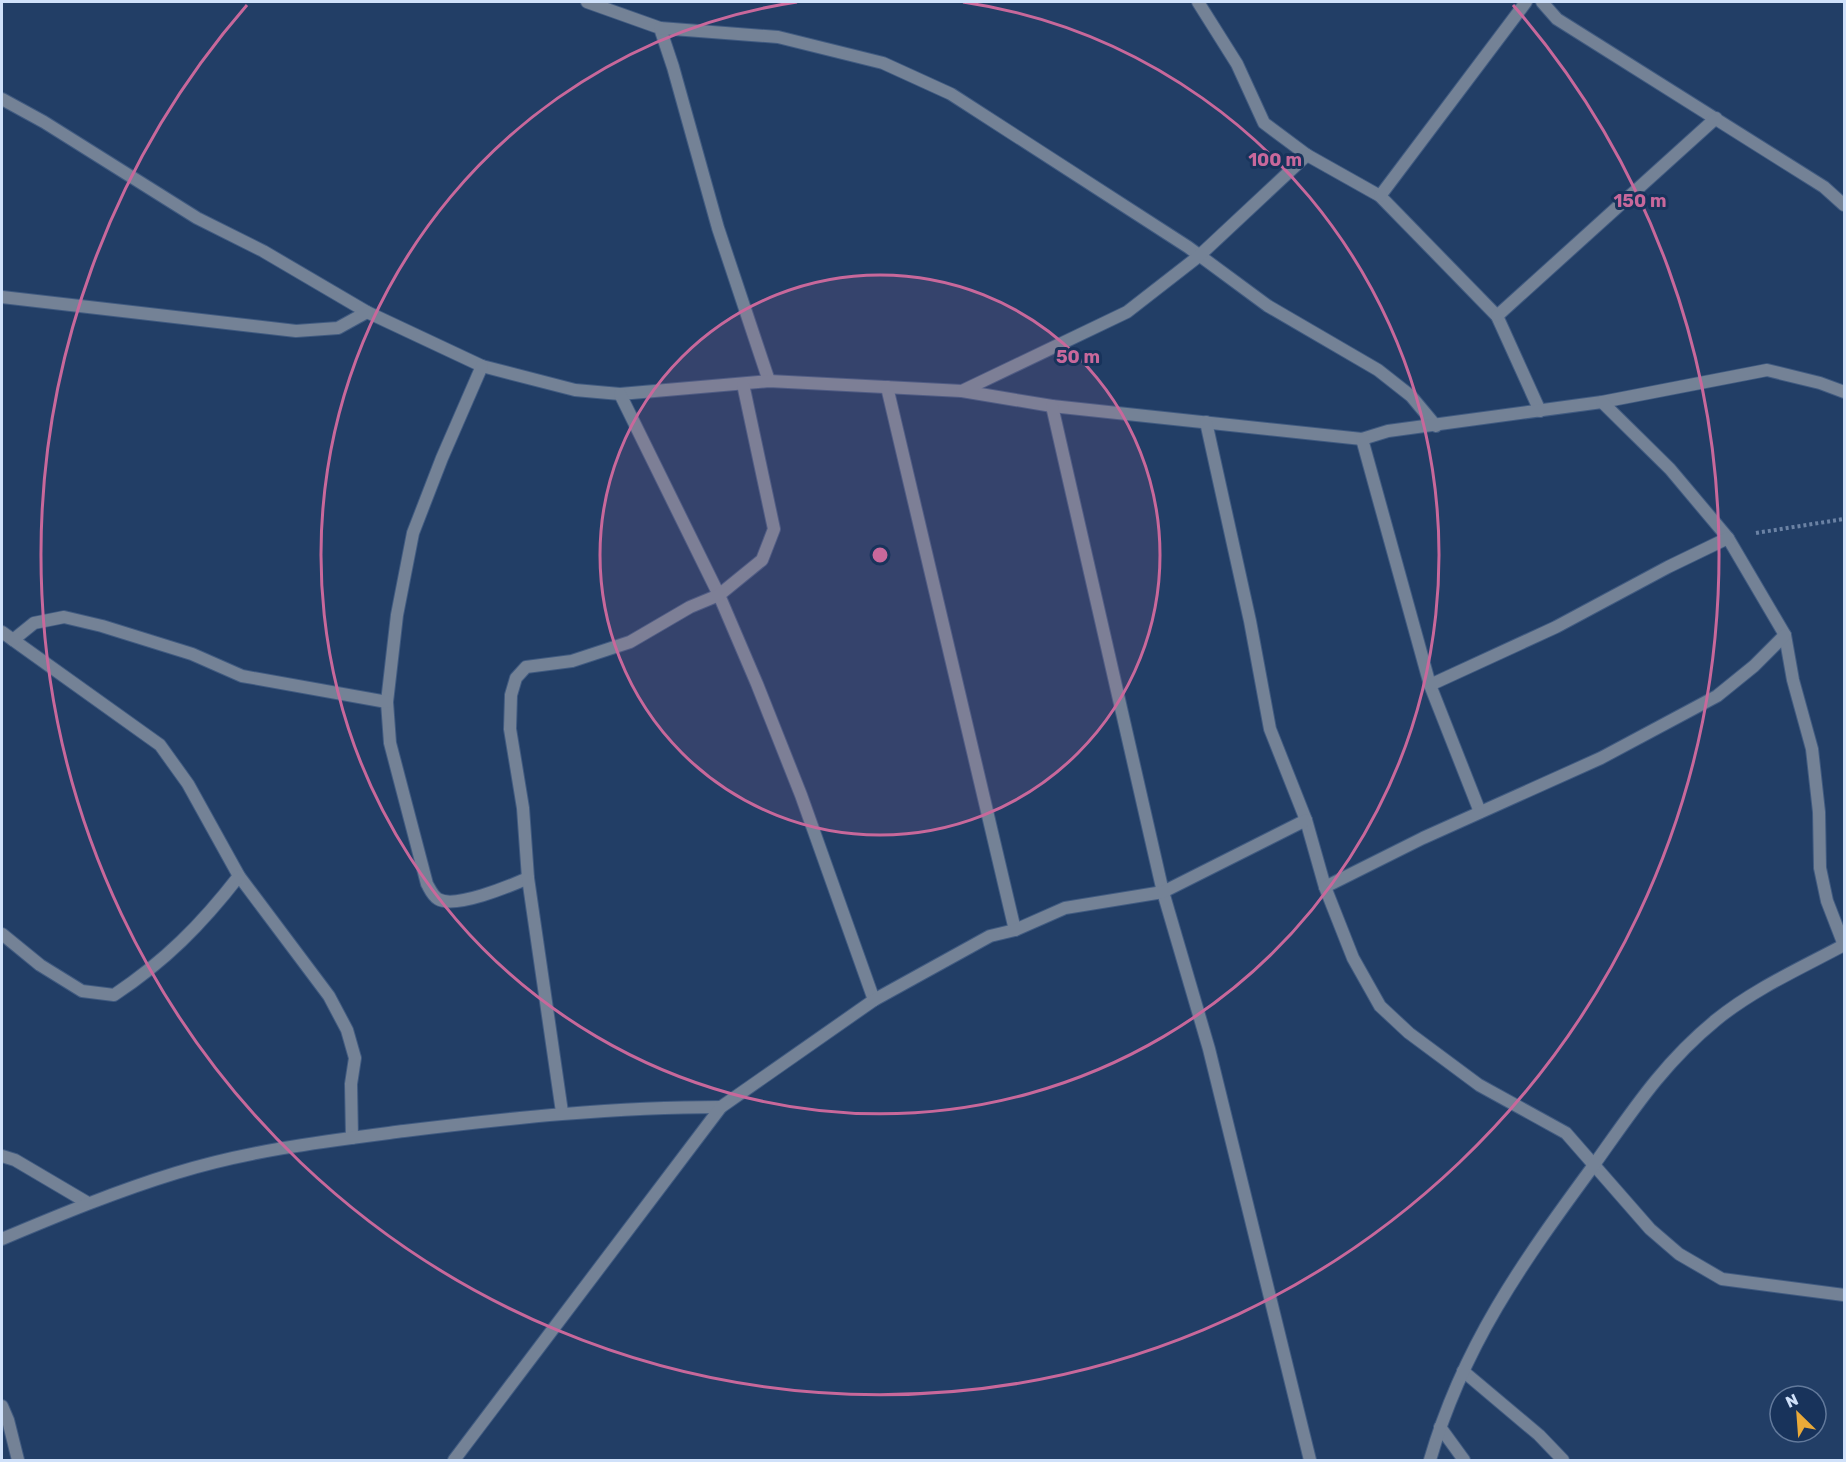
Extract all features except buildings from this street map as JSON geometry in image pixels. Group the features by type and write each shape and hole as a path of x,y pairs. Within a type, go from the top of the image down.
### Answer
{"street":[{"path":"587,2 616,5 660,28 778,37 883,63 951,94 1199,256 1268,306 1378,370 1411,396 1436,426"},
{"path":"1198,2 1237,64 1264,123 1307,155 1380,196 1497,316 1540,411"},
{"path":"1380,196 1526,2"},
{"path":"1542,2 1557,19 1824,187 1845,205"},
{"path":"660,28 718,228 769,381"},
{"path":"2,99 44,122 197,218 262,251 368,312 482,366 575,390 620,394 769,381 963,391 1052,406 1362,438 1388,431 1602,402 1767,370 1820,383 1845,392"},
{"path":"1497,316 1716,118"},
{"path":"963,391 1127,312 1199,256 1307,155"},
{"path":"2,297 296,331 338,327 368,312"},
{"path":"482,366 413,533 397,615 387,702 390,743 431,892 439,899 447,901 485,895 528,878"},
{"path":"562,1112 528,878 523,808 510,729 511,695 520,672 526,667 572,661 630,642 690,608 719,595 762,560 774,529 743,384"},
{"path":"887,387 1015,930"},
{"path":"620,394 719,595 801,795 874,1000"},
{"path":"1430,1461 1440,1427 1471,1351 1526,1257 1640,1097 1673,1059 1716,1020 1755,993 1844,945 1827,901 1820,868 1819,812 1812,749 1793,680 1785,635 1728,538 1670,469 1602,402"},
{"path":"1052,406 1163,892 1209,1048 1310,1461"},
{"path":"1206,422 1250,621 1270,729 1306,820 1325,887 1353,958 1380,1006 1409,1033 1479,1084 1566,1133 1592,1166 1650,1230 1678,1254 1722,1279 1845,1295"},
{"path":"1362,438 1430,685 1480,812"},
{"path":"1430,685 1556,627 1668,567 1728,538"},
{"path":"13,640 34,623 64,617 102,626 192,654 242,676 387,702"},
{"path":"2,632 160,745 188,784 239,876 329,996 347,1030 355,1058 351,1084 352,1137"},
{"path":"1325,887 1480,812 1601,758 1717,696 1754,666 1785,635"},
{"path":"454,1461 721,1107 874,1000 990,936 1015,930 1065,908 1163,892 1306,820"},
{"path":"2,934 40,964 82,991 114,995 152,970 197,927 239,876"},
{"path":"2,1239 88,1203 176,1173 254,1153 352,1137 562,1112 721,1107"},
{"path":"2,1156 15,1160 88,1203"},
{"path":"1463,1371 1539,1435 1563,1461"},
{"path":"2,1406 18,1461"},
{"path":"1440,1427 1464,1461"}],"path":[{"path":"1728,538 1845,519"}]}
